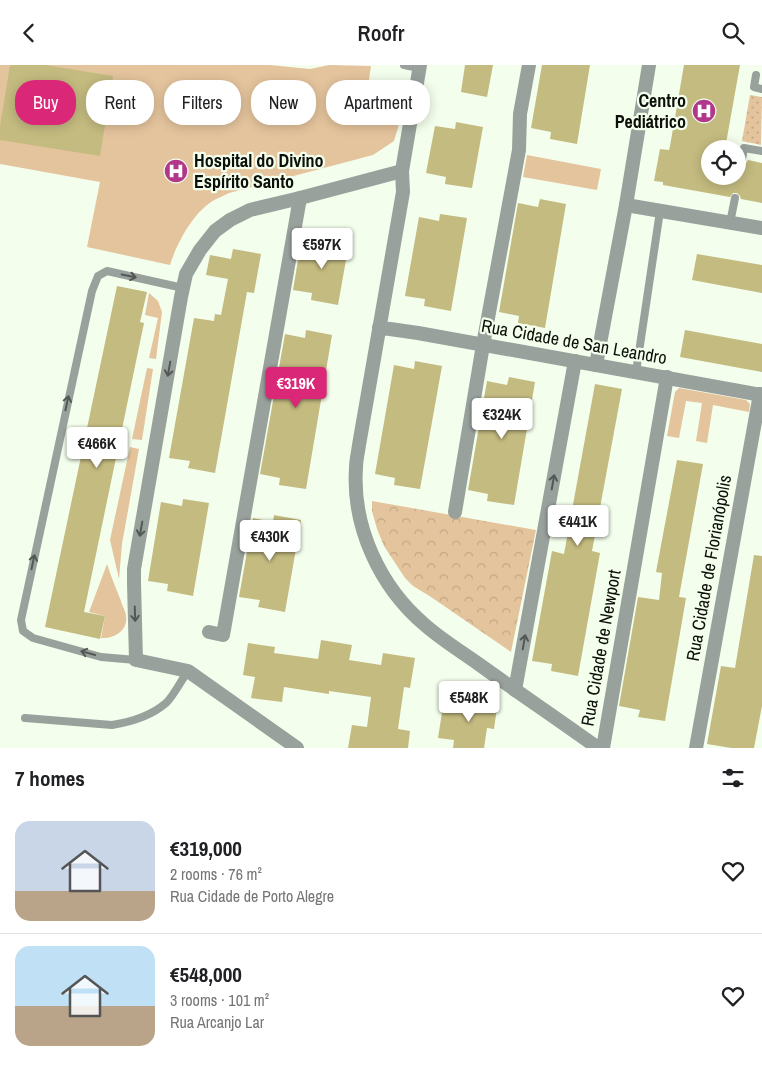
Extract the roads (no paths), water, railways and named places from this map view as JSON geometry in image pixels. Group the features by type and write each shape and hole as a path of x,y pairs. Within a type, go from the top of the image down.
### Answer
{"street":[{"path":"455,512 483,345 519,150 520,114 529,65"},
{"path":"596,365 626,205 649,65"},
{"path":"419,67 402,171 403,192 358,445 356,469 359,514 374,559 392,590 425,625 515,690 578,741 598,748"},
{"path":"297,748 188,671 136,660 134,569 183,288 186,274 200,249 215,231 250,209 402,171"},
{"path":"209,632 223,635 300,198"},
{"path":"626,205 762,228"},
{"name":"Rua Cidade de San Leandro","path":"380,329 390,329 483,345 761,395"},
{"path":"515,690 575,361"},
{"name":"Rua Cidade de Newport","path":"603,748 667,377"},
{"name":"Rua Cidade de Florianópolis","path":"696,748 761,395"}],"lane":[{"path":"404,65 419,67"},
{"path":"756,75 754,87 762,89"},
{"path":"746,148 762,151"},
{"path":"730,223 735,198"},
{"path":"636,372 660,211"},
{"path":"136,660 102,657 33,638 23,631 21,621 92,291 98,276 107,271 183,288"},
{"path":"25,719 112,725 126,723 145,716 167,703 188,671"}],"place":[{"name":"Centro Pediátrico","path":"704,111"},
{"name":"Hospital do Divino Espírito Santo","path":"176,171"}]}
